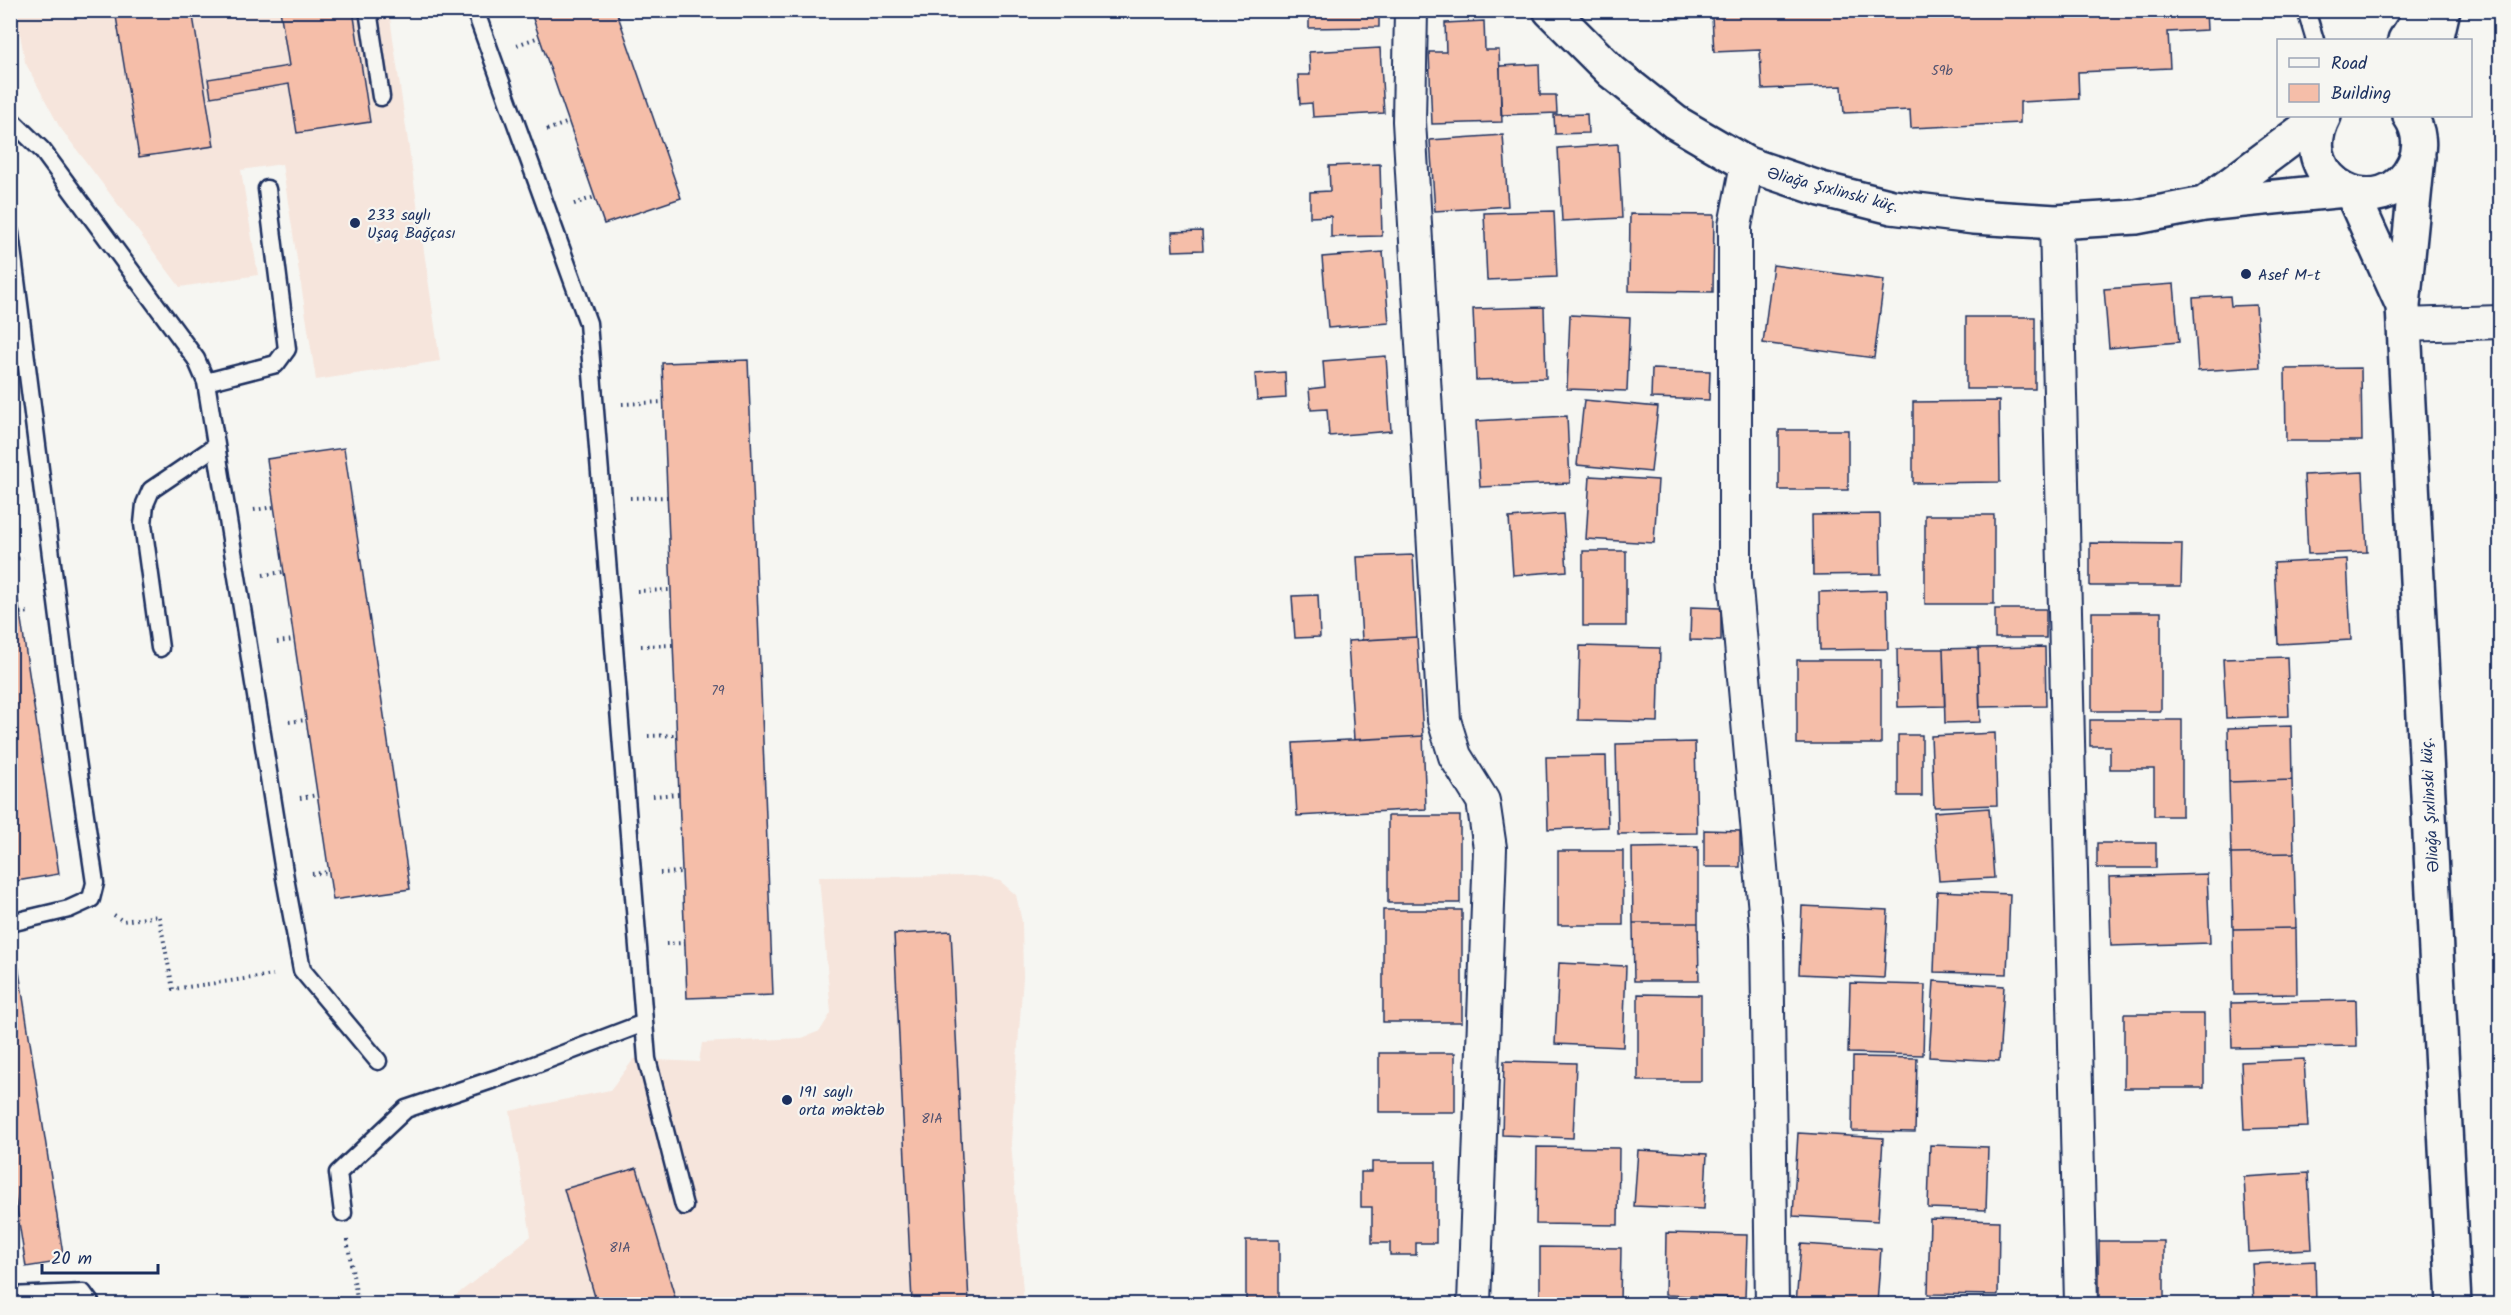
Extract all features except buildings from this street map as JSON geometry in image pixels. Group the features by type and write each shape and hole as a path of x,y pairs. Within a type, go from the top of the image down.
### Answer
{"main road":[{"name":"Əliağa Şıxlinski küç.","path":"1550,10 1612,72 1675,122 1747,164 1821,189 1892,207 1974,217 2056,222 2136,217 2204,204 2348,191 2368,195 2385,192 2399,184 2411,171 2417,132"},
{"path":"2407,39 2424,10"},
{"path":"2436,39 2443,10"},
{"path":"2204,204 2322,117"},
{"path":"2323,117 2317,129 2315,148 2320,165 2330,180 2348,191 2404,316"},
{"path":"2404,316 2417,132"},
{"name":"Əliağa Şıxlinski küç.","path":"2404,316 2454,1305"}],"street":[{"path":"1411,10 1409,121 1444,720 1455,756 1483,801 1490,848 1474,1305"},
{"path":"1747,164 1736,226 1736,577 1767,934 1772,1305"},
{"path":"2056,222 2081,1305"},
{"path":"2404,316 2500,322"}],"lane":[{"path":"368,10 381,97"},
{"path":"475,10 588,323 647,1059 684,1206"},
{"path":"2306,10 2315,39"},
{"path":"11,121 42,150 196,359 206,382 285,878 302,970 378,1060"},
{"path":"206,382 276,364 287,349 267,189"},
{"path":"10,233 81,793 95,883 91,900 69,909 10,923"},
{"path":"160,648 143,524 145,504 151,490 216,446"},
{"path":"343,1213 338,1173 406,1109 518,1071 644,1023"},
{"path":"10,1296 83,1293 91,1305"}],"path":[{"path":"594,405 663,402"},
{"path":"602,499 668,497"},
{"path":"123,921 159,916 173,989 302,970"},
{"path":"343,1213 358,1305"}],"shaded area":[{"name":"233 saylı Uşaq Bağçası","path":"16,11 389,11 440,361 316,380 282,164 241,170 258,275 180,287 59,126 25,62"},
{"name":"191 saylı orta məktəb","path":"975,876 1000,881 1016,895 1022,922 1023,977 1011,1142 1024,1304 445,1304 531,1236 510,1111 610,1090 634,1059 699,1062 702,1043 802,1038 820,1031 831,1013 819,877"}],"place":[{"name":"233 saylı Uşaq Bağçası","path":"355,223"},
{"name":"Asef M-t","path":"2246,274"},
{"name":"191 saylı orta məktəb","path":"787,1100"}]}
